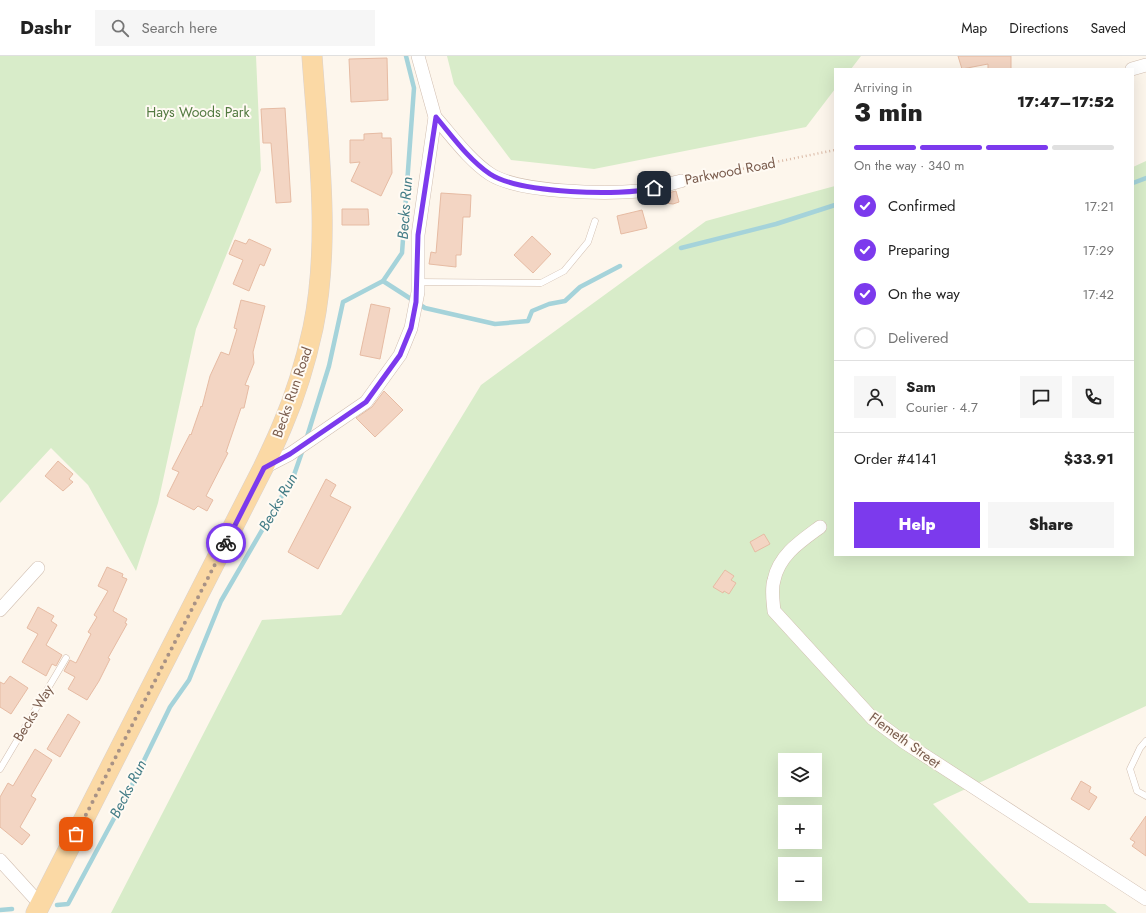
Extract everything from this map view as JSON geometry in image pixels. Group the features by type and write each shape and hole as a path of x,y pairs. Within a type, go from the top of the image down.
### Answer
{"main road":[{"name":"Becks Run Road","path":"38,908 264,468 284,422 300,375 313,328 319,279 322,200 312,56"}],"street":[{"path":"264,468 290,454 366,402 400,355 411,328 415,312 417,287 418,235 436,117 418,56"},
{"path":"1134,69 1146,66"},
{"name":"Parkwood Road","path":"436,117 466,151 490,174 517,184 563,191 641,191 681,181"},
{"name":"Flemeth Street","path":"820,527 796,544 780,562 773,580 774,611 873,719 904,742 1146,899"},
{"path":"0,610 38,568"},
{"path":"0,860 38,908"}],"lane":[{"path":"417,287 541,283 564,271 588,242 595,221"},
{"name":"Becks Way","path":"0,769 66,658"},
{"path":"1146,741 1140,748 1130,769 1137,791 1146,796"}],"path":[{"name":"Parkwood Road","path":"681,181 834,150"}],"green space":[{"name":"Hays Woods Park","path":"0,56 256,56 261,170 196,329 158,503 136,571 88,485 51,448 0,503"},
{"path":"447,56 861,56 852,68 834,68 834,90 806,127 594,169 511,160 454,84"},
{"path":"1146,161 1146,706 933,804 1029,903 1105,904 1117,913 111,913 262,620 341,615 481,385 706,221 834,186 834,556 1134,556 1134,167"}],"building":[{"path":"958,56 1011,56 1011,68 988,68 988,64 962,68"},
{"path":"387,58 388,100 351,102 349,59"},
{"path":"285,108 291,202 276,203 271,143 263,143 261,109"},
{"path":"382,133 382,138 391,138 392,173 381,196 351,181 360,162 350,163 350,140 364,140 364,134"},
{"path":"676,191 679,202 673,204 638,200"},
{"path":"441,193 471,195 470,217 463,217 461,255 456,255 456,267 429,264 431,252 436,253"},
{"path":"342,209 368,209 369,225 342,225"},
{"path":"642,210 647,228 621,234 617,216"},
{"path":"532,236 551,254 533,273 514,255"},
{"path":"249,239 271,249 264,266 260,264 249,291 233,284 243,260 229,254 235,240 246,244"},
{"path":"241,300 265,306 253,352 254,363 245,385 249,386 244,408 241,408 226,452 228,453 206,496 213,500 207,511 198,506 194,510 167,496 179,472 172,469 190,434 191,435 201,406 202,407 210,376 221,352 229,355 237,329 234,328"},
{"path":"371,304 390,308 380,359 360,355"},
{"path":"384,391 403,410 375,437 356,418 372,407"},
{"path":"58,461 73,474 69,479 73,482 63,491 45,476"},
{"path":"326,479 336,485 330,496 351,507 318,569 288,552"},
{"path":"764,534 770,544 755,552 750,542"},
{"path":"107,567 123,574 122,577 127,579 113,611 127,619 125,623 127,624 108,658 110,659 99,681 87,700 68,689 75,677 64,671 70,660 76,663 91,634 88,632 97,617 94,615 108,591 98,586"},
{"path":"725,570 734,576 731,580 736,583 729,594 724,591 723,593 713,587"},
{"path":"38,607 54,616 51,621 57,625 46,645 62,655 56,666 52,664 46,676 22,662 38,634 27,628"},
{"path":"10,676 28,688 11,714 0,707 0,682 4,684"},
{"path":"68,714 80,722 60,757 47,749"},
{"path":"35,749 52,760 31,796 36,799 20,827 30,835 22,845 0,827 0,797 8,783 13,786"},
{"path":"1081,781 1091,787 1089,792 1097,797 1089,810 1071,799"},
{"path":"1146,816 1146,856 1132,846 1135,842 1130,839"}],"waterway":[{"name":"Becks Run","path":"306,440 329,366 343,302 383,281 402,253 414,88 406,56"},
{"path":"1134,183 1146,178"},
{"path":"681,248 776,224 834,205"},
{"path":"383,281 425,308 495,324 528,321 532,311 549,304 565,301 580,287 620,266"},
{"name":"Becks Run","path":"57,905 68,904 132,785 170,707 189,680 221,601 294,475 303,449"},
{"name":"Becks Run","path":"0,910 12,909"}],"way so far":[{"path":"76,834 226,543"}],"route":[{"path":"226,543 264,468 290,454 366,402 400,355 411,328 415,312 418,292 418,235 436,117 466,151 490,174 517,184 563,191 641,191 654,188"}]}
